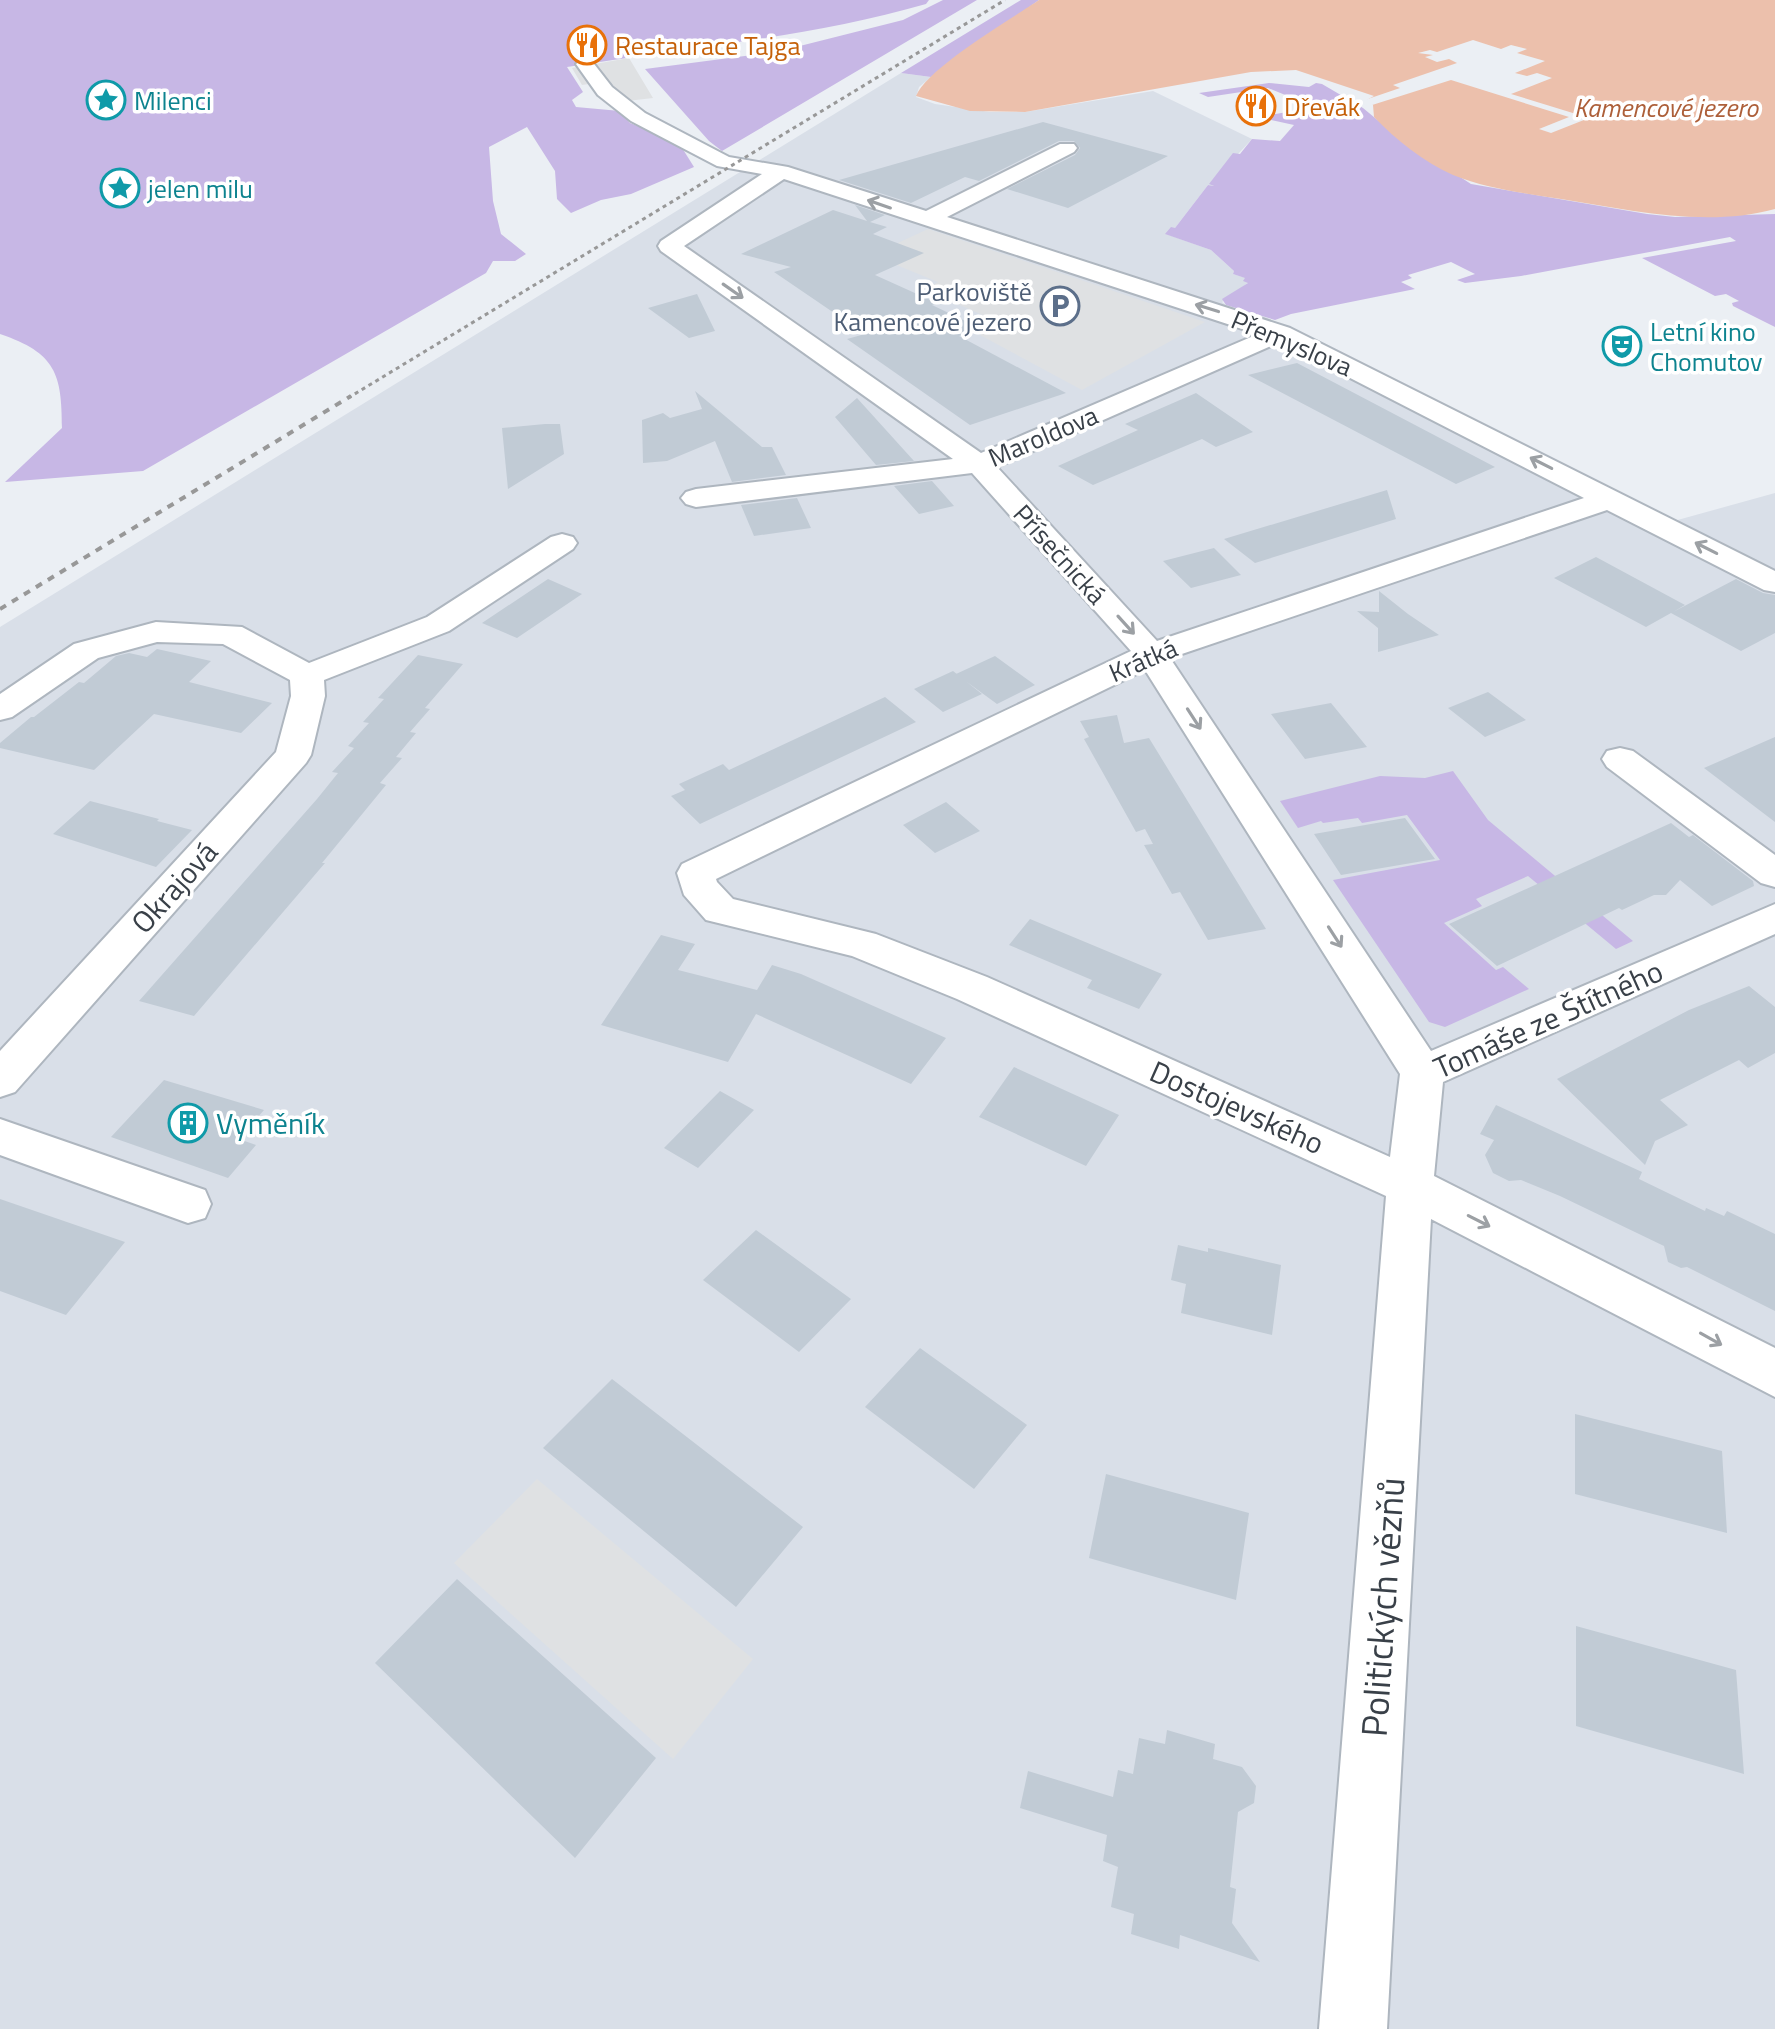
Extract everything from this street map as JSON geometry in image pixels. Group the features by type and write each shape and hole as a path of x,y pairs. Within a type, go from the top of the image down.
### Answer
{"street":[{"name":"Přemyslova","path":"585,64 605,91 638,117 724,162 781,171 1281,333 1775,583"},
{"path":"925,220 1067,148"},
{"name":"Přísečnická","path":"781,171 669,246 979,464 1151,654 1422,1073"},
{"name":"Maroldova","path":"696,498 979,464 1281,333"},
{"name":"Krátká","path":"696,873 1151,654 1610,499"},
{"path":"0,710 86,651 156,632 230,634 307,675 438,624 562,543"},
{"name":"Okrajová","path":"0,1080 293,755 308,696 307,675"},
{"path":"1620,759 1775,874"},
{"name":"Dostojevského","path":"696,873 698,886 720,910 862,944 959,982 1410,1186 1696,1330 1775,1374"},
{"name":"Tomáše ze Štítného","path":"1410,1186 1422,1073 1775,918"},
{"path":"0,1137 188,1204"},
{"name":"Politických vězňů","path":"1353,2029 1410,1186"}],"shaded area":[{"path":"0,0 929,0 926,4 882,16 837,25 567,67 583,92 572,100 576,107 620,111 630,123 679,143 694,167 631,194 601,200 571,213 557,199 555,171 527,127 489,147 493,201 501,234 526,254 515,261 493,261 486,273 143,471 5,482 62,428 62,409 57,380 44,358 19,341 0,334"},
{"path":"943,0 977,0 722,151 709,141 645,69 776,52 903,20"},
{"path":"1021,0 1039,0 931,77 901,73"},
{"path":"629,58 653,98 627,101 609,81 582,85 572,68"},
{"path":"901,73 931,77 919,87 916,97 935,104 990,112 1025,112 1153,91 1252,139 1210,184 1214,186 1208,185 1175,228 1166,234 1211,250 1234,271 1233,274 1246,278 1249,282 1222,302 1226,305 1268,318 1674,521 1775,493 1775,2029 0,2029 0,627"},
{"path":"1269,83 1309,87 1322,84 1363,108 1422,157 1428,156 1471,184 1675,217 1775,214 1775,327 1733,306 1732,303 1739,301 1726,294 1715,296 1642,258 1736,241 1730,237 1521,276 1465,283 1457,280 1475,274 1451,262 1408,275 1412,278 1401,282 1415,289 1275,320 1226,305 1222,299 1248,283 1243,281 1245,278 1233,274 1234,271 1211,250 1165,234 1171,227 1175,228 1208,185 1214,186 1209,184 1233,153 1240,154 1252,139 1280,141 1294,125 1258,117 1304,109 1296,104 1300,101 1268,88 1208,97 1199,93"},
{"name":"Parkoviště Kamencové jezero","path":"928,229 1205,322 1082,390 980,335 999,322 925,290 938,282 872,255"},
{"path":"1453,771 1488,820 1633,941 1616,949 1528,876 1476,899 1482,906 1444,923 1496,970 1503,967 1529,989 1445,1027 1429,1022 1333,880 1440,860 1407,815 1362,823 1358,818 1321,821 1298,828 1280,801 1380,776 1425,778"},
{"path":"537,1479 753,1659 673,1759 454,1563"}],"water":[{"name":"Kamencové jezero","path":"1039,0 1775,0 1775,209 1722,217 1668,215 1479,184 1442,170 1401,142 1374,117 1373,105 1363,102 1374,96 1296,70 1251,72 1025,112 970,111 916,96 923,85 952,58"}],"pier":[{"path":"1473,40 1501,49 1511,45 1527,49 1517,53 1545,61 1515,73 1527,76 1537,73 1552,78 1511,94 1589,118 1551,133 1539,129 1569,117 1451,80 1369,106 1359,102 1400,88 1393,85 1457,63 1449,59 1437,62 1425,57 1433,55 1418,53 1437,52"}],"building":[{"path":"1043,122 1168,156 1068,208 1007,189 1075,155 1080,148 1074,141 1059,141 979,181 965,177 911,203 839,180"},
{"path":"855,205 885,215 870,222 887,227 873,234 924,253 875,275 937,303 932,305 980,328 959,336 1066,393 970,425 847,339 865,334 774,272 791,267 741,254 833,210 867,221"},
{"path":"697,294 715,331 689,338 648,308"},
{"path":"1297,363 1495,467 1456,484 1248,375"},
{"path":"695,391 762,447 772,447 786,475 732,482 715,441 667,461 643,463 642,420 663,413 670,418 702,409"},
{"path":"1196,393 1253,432 1216,447 1202,439 1093,485 1058,466 1138,430 1125,424"},
{"path":"857,398 914,461 876,465 835,417"},
{"path":"560,424 564,454 508,489 502,428"},
{"path":"932,481 954,506 919,514 894,486"},
{"path":"1387,490 1396,519 1255,563 1224,539"},
{"path":"797,498 811,528 754,536 741,505"},
{"path":"1214,548 1241,575 1191,588 1163,561"},
{"path":"1596,557 1685,605 1673,612 1736,579 1763,593 1775,595 1775,633 1741,651 1671,613 1646,627 1554,578"},
{"path":"548,579 582,594 517,638 482,623"},
{"path":"1379,591 1439,635 1378,652 1378,628 1357,611 1379,612"},
{"path":"157,649 211,661 189,682 272,703 241,733 154,714 94,770 0,748 0,743 31,717 79,682 84,683 116,656 129,653 147,657"},
{"path":"418,655 463,664 425,708 430,709 410,732 416,733 396,757 402,758 380,783 386,785 322,863 325,863 194,1016 139,1001 338,773 332,772 354,748 348,746 369,723 363,722 384,699 378,698"},
{"path":"995,656 1035,685 997,704 956,674"},
{"path":"953,671 982,694 943,712 914,689"},
{"path":"1488,692 1526,720 1485,737 1448,708"},
{"path":"885,697 916,722 700,824 671,796 685,790 679,784 723,764 729,770"},
{"path":"1331,703 1367,747 1305,759 1271,714"},
{"path":"1117,715 1124,743 1149,738 1266,929 1208,940 1180,892 1172,894 1144,845 1153,844 1145,829 1136,832 1084,739 1089,737 1080,721"},
{"path":"1775,737 1775,822 1704,768"},
{"path":"90,801 192,830 156,867 53,834"},
{"path":"946,802 980,831 935,853 903,825"},
{"path":"1405,818 1435,859 1341,875 1314,834"},
{"path":"1671,823 1689,837 1693,835 1753,881 1754,886 1712,906 1680,880 1666,895 1654,895 1622,910 1619,908 1497,966 1449,924"},
{"path":"1030,919 1162,974 1139,1009 1087,988 1092,980 1009,945"},
{"path":"661,935 695,944 678,970 757,990 772,965 801,974 946,1038 911,1084 756,1014 728,1062 601,1025"},
{"path":"1749,986 1775,1007 1775,1053 1748,1068 1739,1060 1660,1100 1688,1125 1655,1141 1645,1165 1557,1079 1689,1010"},
{"path":"1014,1067 1119,1115 1086,1166 979,1117"},
{"name":"Vyměník","path":"164,1080 264,1110 239,1139 256,1145 228,1178 111,1137"},
{"path":"720,1091 754,1110 698,1168 664,1148"},
{"path":"1496,1105 1642,1172 1639,1179 1705,1211 1706,1208 1724,1216 1727,1211 1775,1234 1775,1311 1687,1267 1681,1268 1668,1262 1664,1246 1560,1196 1521,1180 1509,1181 1493,1173 1485,1155 1494,1140 1480,1134"},
{"path":"0,1199 125,1242 66,1315 0,1291"},
{"path":"756,1230 851,1299 799,1352 703,1280"},
{"path":"1178,1245 1208,1252 1208,1248 1281,1265 1272,1335 1181,1313 1186,1284 1171,1280"},
{"path":"920,1348 1027,1425 974,1489 865,1407"},
{"path":"612,1379 803,1527 736,1607 543,1448"},
{"path":"1575,1414 1722,1451 1727,1533 1575,1494"},
{"path":"1106,1474 1249,1513 1236,1600 1089,1558"},
{"path":"457,1579 656,1758 575,1858 375,1663"},
{"path":"1576,1626 1736,1670 1744,1774 1576,1726"},
{"path":"1167,1730 1215,1744 1213,1759 1242,1767 1256,1786 1254,1803 1238,1812 1230,1887 1236,1889 1232,1923 1260,1962 1180,1935 1179,1949 1131,1934 1134,1914 1111,1907 1118,1867 1103,1861 1107,1835 1020,1808 1028,1771 1113,1797 1118,1770 1133,1774 1139,1738 1165,1744"}],"railway":[{"path":"348,398 1005,0"},
{"path":"0,609 351,396"}],"place":[{"name":"Restaurace Tajga","path":"587,45"},
{"name":"Milenci","path":"106,100"},
{"name":"Dřevák","path":"1256,106"},
{"name":"jelen milu","path":"120,188"},
{"name":"Parkoviště Kamencové jezero","path":"1060,306"},
{"name":"Letní kino Chomutov","path":"1622,346"},
{"name":"Vyměník","path":"188,1123"}]}
